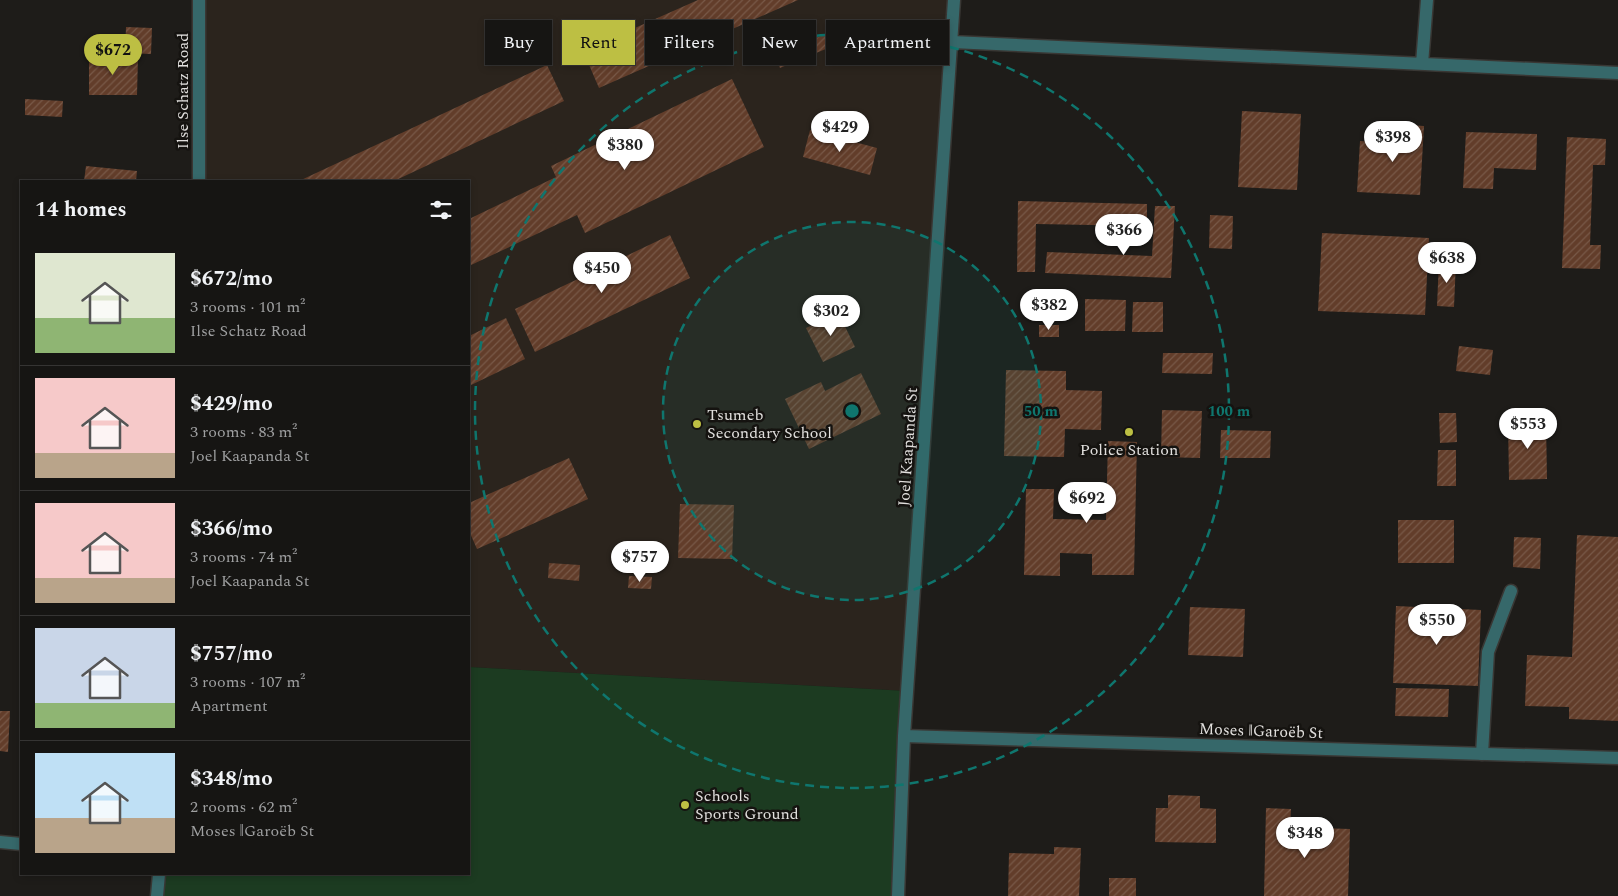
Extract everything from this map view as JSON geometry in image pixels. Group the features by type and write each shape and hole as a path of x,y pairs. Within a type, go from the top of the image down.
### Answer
{"street":[{"name":"Ilse Schatz Road","path":"199,0 199,180"},
{"name":"Joel Kaapanda St","path":"898,896 904,736 954,0"},
{"path":"1422,64 1428,0"},
{"path":"952,42 1618,73"},
{"path":"1482,754 1488,652 1511,591"},
{"name":"Moses ǁGaroëb St","path":"904,736 1618,758"},
{"path":"0,842 20,844"},
{"path":"158,896 159,875"}],"shaded area":[{"name":"Tsumeb Secondary School","path":"199,0 954,0 907,691 470,667 470,180 199,180"}],"green space":[{"name":"Schools Sports Ground","path":"470,667 907,691 898,896 158,896 159,875 470,875"}],"building":[{"path":"698,0 798,0 753,20 743,20 743,24 733,29 733,20 653,20"},
{"path":"645,24 645,65 651,65 599,88 589,65 635,65 635,28"},
{"path":"126,27 152,28 151,54 125,53"},
{"path":"826,34 826,49 816,53 816,38"},
{"path":"89,58 138,58 137,95 89,95"},
{"path":"547,65 564,101 396,180 301,180"},
{"path":"732,79 764,147 585,233 577,215 470,266 470,219 556,177 551,166"},
{"path":"25,99 63,101 62,117 25,115"},
{"path":"1242,111 1301,114 1297,190 1238,187"},
{"path":"1393,124 1424,126 1420,195 1357,192 1360,141 1392,143"},
{"path":"810,130 877,148 870,175 803,157"},
{"path":"1466,132 1537,134 1536,170 1494,168 1493,189 1463,188"},
{"path":"1567,137 1606,139 1605,165 1593,165 1590,245 1601,245 1600,269 1562,268"},
{"path":"86,166 137,171 136,180 84,180"},
{"path":"1018,201 1147,204 1147,226 1036,224 1035,272 1017,272"},
{"path":"1155,206 1175,206 1171,278 1045,273 1047,252 1152,256"},
{"path":"1210,215 1233,216 1232,249 1209,248"},
{"path":"1322,233 1429,238 1425,315 1318,311"},
{"path":"670,235 690,278 535,352 515,309"},
{"path":"1439,261 1456,261 1454,307 1437,306"},
{"path":"1085,299 1126,300 1125,331 1085,331"},
{"path":"1133,302 1163,302 1163,332 1132,332"},
{"path":"838,312 855,347 823,362 806,328"},
{"path":"506,318 525,359 470,386 470,336"},
{"path":"1039,325 1059,325 1059,337 1039,337"},
{"path":"1459,346 1493,350 1490,375 1456,371"},
{"path":"1163,353 1213,353 1212,374 1162,373"},
{"path":"1006,370 1066,371 1066,390 1102,391 1101,430 1065,429 1064,457 1004,456"},
{"path":"861,373 881,414 809,449 785,399 821,382 825,391"},
{"path":"1162,410 1202,411 1200,458 1161,457"},
{"path":"1439,413 1456,413 1457,442 1440,443"},
{"path":"1546,421 1547,479 1509,480 1508,422"},
{"path":"1221,430 1271,431 1270,458 1220,458"},
{"path":"1108,441 1137,442 1134,575 1092,575 1092,554 1060,553 1060,576 1024,575 1026,489 1054,489 1053,519 1106,520"},
{"path":"1438,450 1456,450 1456,486 1437,486"},
{"path":"569,458 588,499 477,549 470,533 470,503"},
{"path":"680,504 734,505 732,559 678,558"},
{"path":"1398,520 1454,520 1454,563 1398,563"},
{"path":"1577,535 1618,537 1618,721 1569,719 1569,707 1525,706 1527,655 1572,657"},
{"path":"1514,537 1541,538 1540,569 1513,567"},
{"path":"549,563 580,565 579,581 548,578"},
{"path":"629,576 652,577 651,589 628,588"},
{"path":"1396,606 1481,610 1478,686 1393,683"},
{"path":"1190,607 1245,609 1243,657 1188,655"},
{"path":"1396,688 1449,689 1448,717 1395,716"},
{"path":"0,711 10,711 8,752 0,751"},
{"path":"1168,795 1200,796 1200,808 1216,809 1216,843 1155,842 1156,808 1168,808"},
{"path":"1266,808 1291,809 1290,827 1350,829 1348,896 1264,896"},
{"path":"1054,847 1081,848 1079,896 1008,896 1009,853 1054,854"},
{"path":"1109,878 1136,878 1136,896 1109,896"}],"place":[{"name":"Tsumeb Secondary School","path":"697,424"},
{"name":"Police Station","path":"1129,432"},
{"name":"Schools Sports Ground","path":"685,805"}]}
